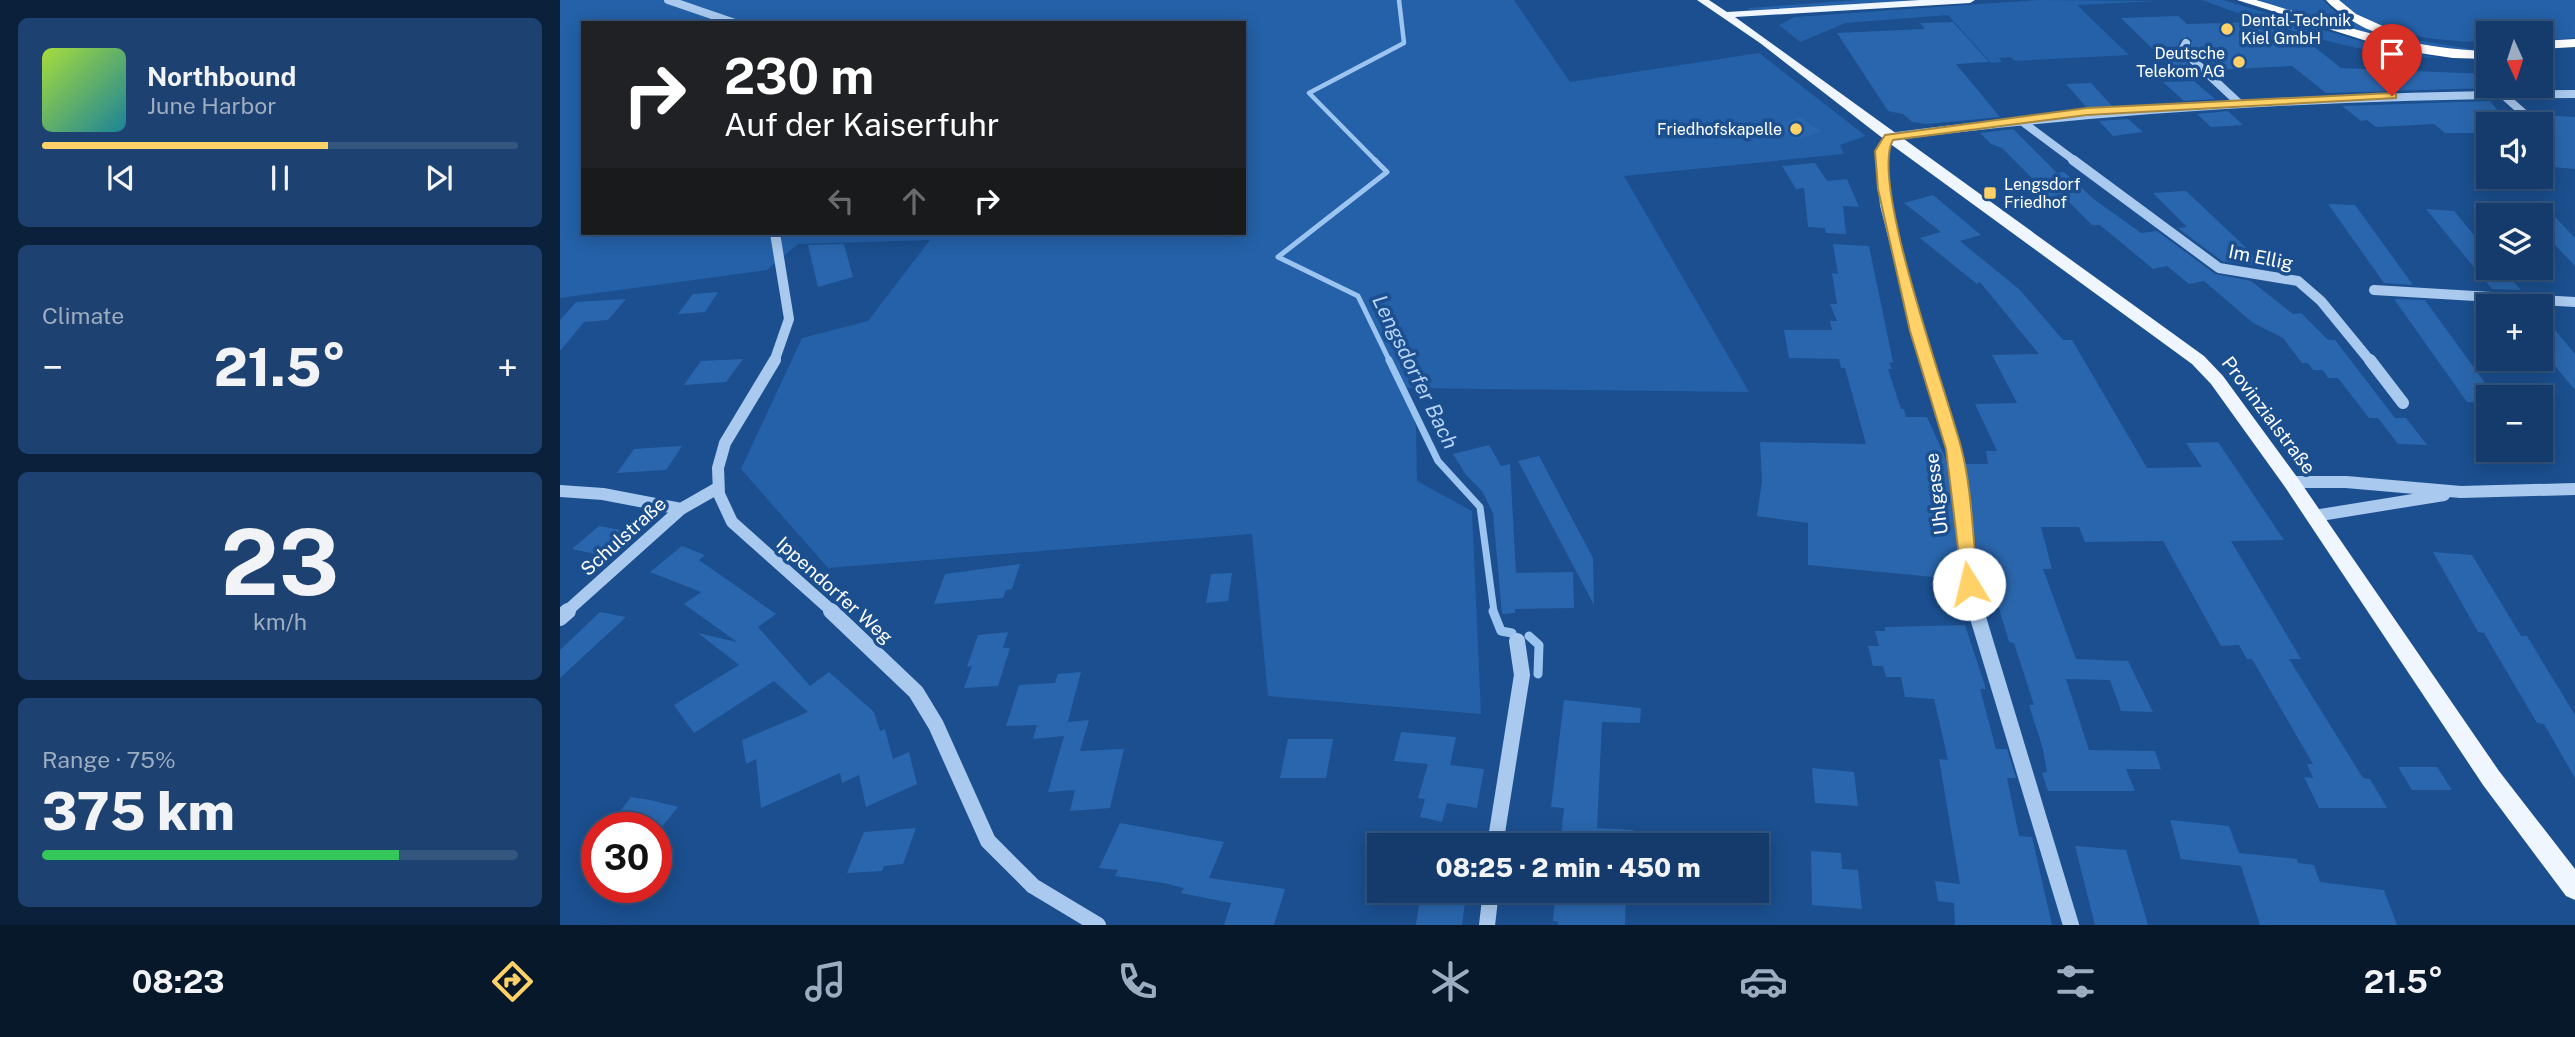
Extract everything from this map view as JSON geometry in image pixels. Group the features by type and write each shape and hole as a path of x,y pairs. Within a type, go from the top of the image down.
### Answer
{"highway":[{"path":"2243,0 2392,45 2476,55"},
{"path":"2332,0 2352,17 2392,33 2452,44 2476,45"},
{"path":"2553,44 2575,43"},
{"path":"2553,54 2575,53"}],"main road":[{"path":"1707,3 1805,6 1970,0"},
{"name":"Provinzialstraße","path":"1707,3 1725,15 1767,32 1889,137 2198,360 2217,380 2291,482 2491,778 2575,888"},
{"path":"1725,15 1805,6"},
{"path":"1767,32 1784,16 1805,6"}],"street":[{"path":"668,0 728,21"},
{"path":"2186,43 2182,50 2240,104"},
{"path":"2553,94 2575,94"},
{"path":"1889,137 2087,112 2476,95"},
{"path":"2507,98 2522,112"},
{"name":"Im Ellig","path":"2020,120 2219,268 2233,272 2282,276 2309,287 2403,403"},
{"name":"Uhlgasse","path":"1889,137 1881,151 1884,189 1917,331 1954,449 1960,484 1965,563 1974,605 2071,925"},
{"path":"716,489 723,445 772,368 788,332 789,319 775,235"},
{"path":"2374,290 2575,302"},
{"path":"2291,482 2346,482 2462,492 2575,489"},
{"name":"Schulstraße","path":"560,618 681,509 716,489"},
{"name":"Ippendorfer Weg","path":"716,489 722,507 732,522 870,646 916,692 936,725 988,841 1033,886 1098,925"},
{"path":"560,491 603,494 681,509"},
{"path":"2314,516 2462,492"},
{"path":"1497,833 1522,675 1517,641"},
{"path":"1488,925 1490,903"}],"shaded area":[{"path":"560,0 1514,0 1570,82 1759,53 1866,136 1840,145 1844,154 1624,176 1749,392 1407,388 1416,428 1417,481 1472,511 1481,714 1268,696 1252,534 828,568 741,469 802,338 868,321 930,240 798,244 767,270 560,298"},
{"path":"1857,0 1926,0 1754,12 1748,8"},
{"path":"2039,0 2160,1 2077,5 2129,55 2015,61 2011,57 1999,58 2002,62 1991,63 1948,15 1846,23 1800,42 1779,25 1795,17"},
{"path":"2202,0 2223,0 2367,43 2439,58 2378,52 2319,39"},
{"path":"2255,0 2323,0 2336,13 2381,34 2476,51 2430,48 2355,31"},
{"path":"2340,0 2575,0 2575,38 2553,40 2553,21 2476,21 2476,41 2431,38 2388,29 2368,22"}],"building":[{"path":"2178,16 2187,24 2263,22 2283,37 2304,39 2341,68 2476,74 2476,88 2326,93 2292,66 2213,70 2190,49 2192,40 2187,37 2180,40 2176,52 2195,71 2176,72 2121,18"},
{"path":"1953,22 1989,62 1956,64 2000,117 1927,124 1912,122 1903,114 1888,111 1837,33 1925,29 1920,23"},
{"path":"2194,81 2215,99 2184,101 2163,82"},
{"path":"2091,83 2113,107 2088,109 2066,84"},
{"path":"2490,101 2499,112 2476,112 2476,133 2445,133 2434,124 2376,127 2367,120 2361,121 2342,106"},
{"path":"2228,111 2243,125 2211,127 2197,114"},
{"path":"2553,116 2575,117 2575,169 2553,167"},
{"name":"Friedhofskapelle","path":"1800,117 1822,132 1796,139 1774,124"},
{"path":"2128,119 2143,132 2113,136 2099,121"},
{"path":"2013,129 2057,173 2064,172 2095,200 2141,233 2157,231 2215,274 2251,281 2293,314 2301,313 2328,340 2335,340 2395,418 2406,418 2427,445 2398,444 2378,418 2369,418 2338,378 2328,378 2323,370 2313,370 2308,363 2302,363 2283,338 2253,323 2204,281 2189,284 2167,266 2153,269 2100,225 2092,225 2061,194 2051,197 2002,148 1991,144 1980,133"},
{"path":"1815,163 1827,181 1847,179 1859,207 1843,206 1846,234 1826,233 1825,228 1808,227 1804,188 1796,189 1782,166"},
{"path":"2186,191 2265,267 2222,261 2178,228 2187,227 2153,193"},
{"path":"1933,195 1981,235 1960,241 2020,290 2063,340 2072,340 2147,468 2202,467 2186,443 2218,442 2284,540 2231,541 2301,659 2289,659 2363,778 2370,779 2387,808 2319,808 2304,777 2313,778 2307,764 2313,764 2252,659 2247,659 2239,645 2221,646 2163,541 2085,542 2079,527 2041,527 2052,569 2043,569 2076,659 2128,661 2153,712 2121,711 2110,680 2066,679 2089,750 2155,751 2161,769 2126,769 2135,791 2048,791 2042,773 2047,772 2043,749 2029,705 2034,705 2014,643 2009,642 1987,568 1979,568 1965,464 1988,464 1986,451 1997,451 1975,404 2017,403 1992,355 2039,354 1980,282 1977,284 1920,238 1941,232 1904,203"},
{"path":"2328,204 2355,205 2413,285 2384,283"},
{"path":"2426,209 2454,211 2476,238 2476,270"},
{"path":"2553,216 2575,238 2575,266 2553,243"},
{"path":"844,244 853,277 818,287 808,245"},
{"path":"1833,244 1869,246 1893,362 1889,363 1892,369 1888,369 1901,409 1904,409 1906,417 1927,417 1946,459 1961,567 1953,567 1954,579 1808,565 1808,523 1757,516 1762,481 1760,442 1866,444 1845,368 1841,368 1839,359 1789,358 1784,330 1832,330 1830,321 1837,321 1830,304 1837,304 1832,273 1838,274"},
{"path":"2485,280 2512,280 2521,290 2492,289"},
{"path":"718,292 705,312 678,314 693,294"},
{"path":"626,299 608,320 584,322 560,351 560,320 576,302"},
{"path":"2394,299 2425,300 2487,385 2476,385 2476,402 2467,402"},
{"path":"2553,327 2575,354 2575,390 2553,363"},
{"path":"743,359 726,382 684,385 701,361"},
{"path":"1489,445 1501,466 1510,464 1516,573 1573,572 1574,608 1515,609 1515,613 1502,614 1493,513 1482,491 1466,475 1453,454"},
{"path":"682,446 666,470 617,473 634,449"},
{"path":"1539,456 1593,558 1594,605 1518,461"},
{"path":"599,526 626,531 600,555 572,549"},
{"path":"682,546 705,555 699,560 776,614 758,627 810,686 829,672 874,712 880,731 885,729 893,759 909,752 917,784 866,807 859,775 842,783 840,773 761,808 756,759 746,764 742,740 808,712 774,681 694,733 674,705 739,665 698,633 737,642 684,604 701,592 650,572"},
{"path":"2433,552 2472,555 2521,636 2527,636 2575,715 2575,778 2544,724 2537,723 2484,633 2478,632"},
{"path":"1020,564 1012,589 1006,590 1003,598 934,604 945,574"},
{"path":"1232,573 1228,601 1206,603 1211,574"},
{"path":"600,612 626,617 560,678 560,650"},
{"path":"1965,625 1986,689 1980,689 1996,749 2007,749 2016,778 2007,778 2019,836 2032,837 2052,925 1955,925 1954,903 1938,901 1935,881 1960,884 1939,759 1948,760 1934,699 1905,697 1901,677 1886,677 1883,666 1873,666 1868,646 1879,646 1875,631 1885,631 1885,627"},
{"path":"1008,632 1003,648 1010,648 998,686 964,688 972,666 967,667 978,635"},
{"path":"1081,672 1064,736 1033,739 1037,725 1006,726 1019,685 1055,683 1058,674"},
{"path":"1564,700 1641,708 1640,723 1602,722 1597,828 1633,830 1633,833 1561,833 1564,808 1551,807"},
{"path":"1089,720 1080,751 1124,749 1110,808 1070,811 1075,790 1048,792 1068,722"},
{"path":"1401,732 1456,737 1450,765 1484,769 1477,808 1447,803 1442,822 1420,817 1425,799 1418,798 1428,764 1394,761"},
{"path":"1288,739 1333,739 1326,778 1280,778"},
{"path":"2398,767 2437,767 2452,790 2412,790"},
{"path":"1812,768 1854,772 1858,806 1815,803"},
{"path":"631,797 678,807 672,814 672,812 619,812"},
{"path":"2170,820 2229,826 2239,853 2297,859 2298,863 2314,865 2320,882 2384,890 2397,925 2260,925 2241,866 2181,859"},
{"path":"1120,823 1224,842 1209,878 1285,889 1274,925 1224,925 1231,903 1181,893 1184,888 1164,883 1115,876 1118,870 1099,868"},
{"path":"916,828 903,864 884,866 882,871 847,873 864,832"},
{"path":"2075,846 2126,850 2148,925 2095,925"},
{"path":"1811,851 1841,853 1842,869 1858,870 1862,909 1812,905"},
{"path":"1419,903 1465,903 1462,925 1416,925"},
{"path":"1554,903 1626,903 1625,925 1558,925 1558,922 1553,921"}],"waterway":[{"name":"Lengsdorfer Bach","path":"1376,161 1309,93 1404,43 1399,0"},
{"name":"Lengsdorfer Bach","path":"1376,161 1387,172 1278,257 1358,296 1390,362"},
{"name":"Lengsdorfer Bach","path":"1389,360 1438,461 1480,507 1494,612"},
{"name":"Lengsdorfer Bach","path":"1493,611 1501,631 1512,633"},
{"name":"Lengsdorfer Bach","path":"1529,636 1539,645 1538,674"}],"place":[{"name":"Dental-Technik Kiel GmbH","path":"2227,29"},
{"name":"Deutsche Telekom AG","path":"2239,62"},
{"name":"Friedhofskapelle","path":"1796,129"},
{"name":"Lengsdorf Friedhof","path":"1990,193"}],"route":[{"path":"1969,584 1954,449 1917,331 1880,167 1881,151 1889,137 2087,112 2392,96"}]}
